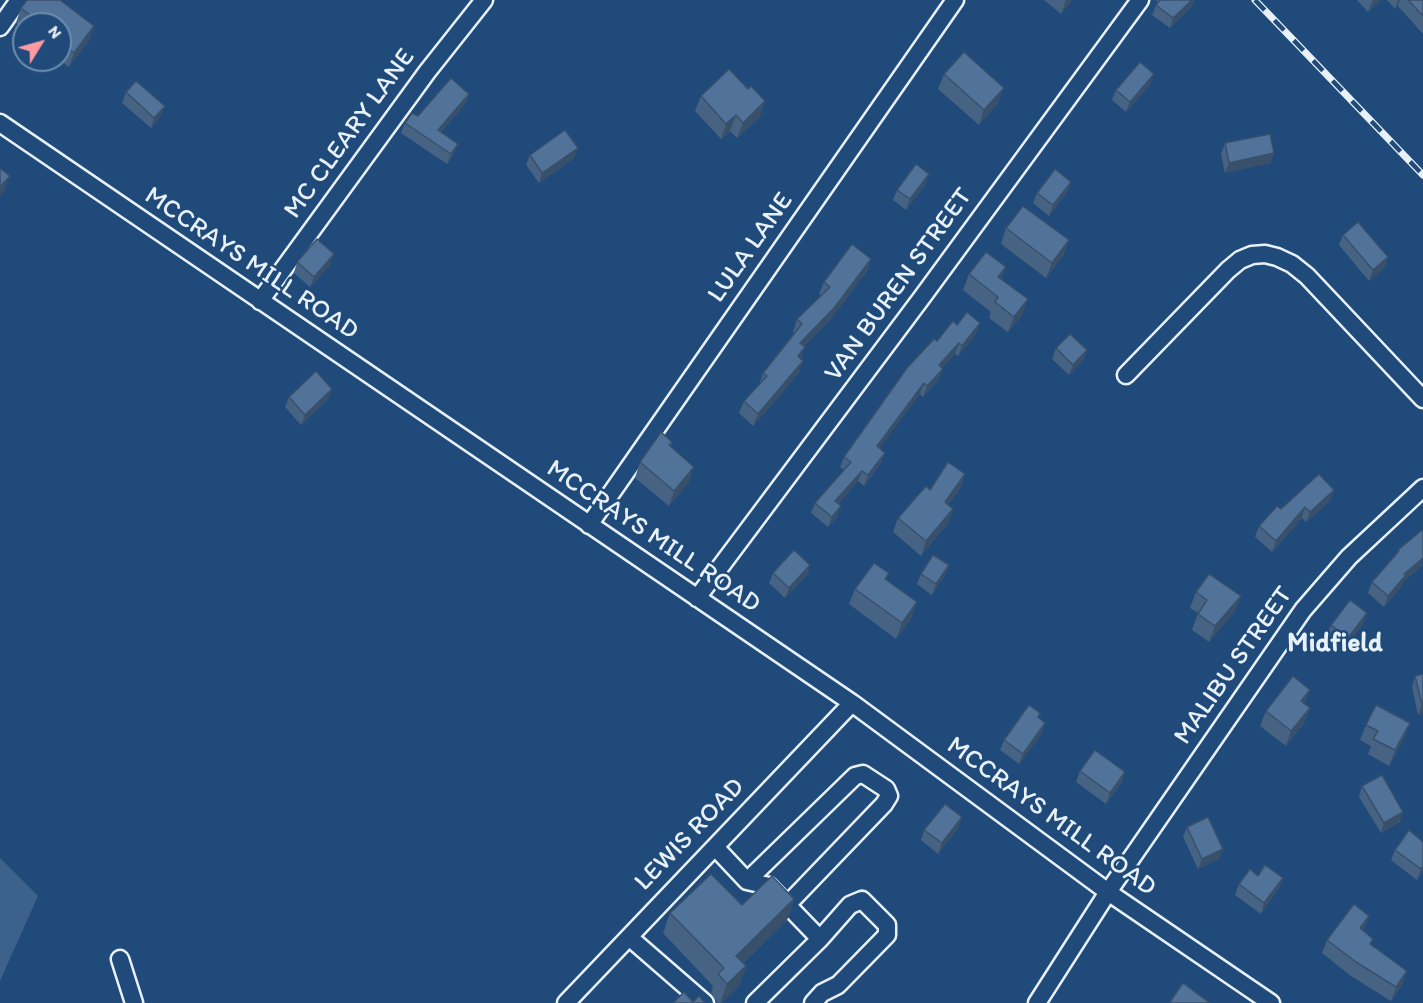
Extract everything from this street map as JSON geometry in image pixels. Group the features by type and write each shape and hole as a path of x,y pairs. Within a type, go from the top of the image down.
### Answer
{"street":[{"path":"0,27 19,0"},
{"name":"MC CLEARY LANE","path":"260,301 427,72 484,0"},
{"name":"LULA LANE","path":"589,525 955,0"},
{"name":"VAN BUREN STREET","path":"698,598 1140,0"},
{"name":"MCCRAYS MILL ROAD","path":"0,123 852,703 1108,892 1271,1003"},
{"path":"1126,375 1234,265 1252,255 1264,254 1292,264 1307,276 1423,399"},
{"name":"MALIBU STREET","path":"1037,1003 1108,892 1303,610 1349,557 1423,488"},
{"name":"LEWIS ROAD","path":"566,1003 852,703"},
{"path":"747,881 855,776 863,774 886,789 889,796 885,804 787,905"},
{"path":"715,847 747,881 769,886 820,939"},
{"path":"755,1003 820,939 850,905 862,900 887,925 887,935 838,985 822,993 813,1003"},
{"path":"629,937 705,1003"},
{"path":"120,959 134,1003"}],"shaded area":[{"path":"0,858 38,896 0,981"}],"building":[{"path":"27,0 60,0 94,26 74,53 72,51 72,12 26,12 21,8"},
{"path":"1160,0 1192,0 1173,18 1156,5"},
{"path":"1408,0 1423,0 1423,16"},
{"path":"964,52 1004,88 984,110 944,74"},
{"path":"1140,62 1154,74 1130,102 1116,90"},
{"path":"729,69 748,89 751,86 765,101 743,123 736,115 726,124 701,96"},
{"path":"451,78 469,94 438,130 458,144 451,154 405,123 412,113 418,116"},
{"path":"136,81 165,106 154,118 126,92"},
{"path":"565,130 578,148 542,173 530,155"},
{"path":"1270,134 1274,153 1229,163 1225,143"},
{"path":"916,164 929,174 910,199 897,190"},
{"path":"0,168 10,176 0,187"},
{"path":"1055,169 1071,182 1053,205 1037,193"},
{"path":"1023,206 1069,240 1052,263 1006,228"},
{"path":"1358,222 1388,257 1373,270 1343,235"},
{"path":"317,239 334,254 314,277 297,262"},
{"path":"852,244 871,259 834,308 800,343 805,347 798,356 803,361 758,414 744,401 767,376 763,373 802,324 797,319 830,287 824,282"},
{"path":"986,252 1006,267 998,277 1028,299 1014,317 995,302 998,297 969,274"},
{"path":"967,312 980,323 962,346 959,343 939,365 943,369 927,386 924,383 877,446 885,453 868,475 862,471 835,501 841,506 832,517 815,503 851,462 844,457 907,368 934,339 937,341 953,321 957,325"},
{"path":"1070,334 1087,350 1073,365 1056,348"},
{"path":"316,371 332,389 305,415 289,397"},
{"path":"661,432 672,442 669,445 694,467 674,491 640,462"},
{"path":"948,462 965,474 945,502 953,509 926,541 898,518 926,486 930,490"},
{"path":"1319,474 1334,490 1310,512 1305,507 1276,541 1259,526 1277,506 1281,509"},
{"path":"1422,530 1423,558 1404,574 1406,575 1388,596 1372,582 1398,550"},
{"path":"794,550 810,565 789,588 773,573"},
{"path":"933,555 949,565 936,584 921,574"},
{"path":"874,563 889,573 885,579 917,602 902,623 855,589"},
{"path":"1209,574 1241,596 1215,626 1198,614 1207,600 1196,592"},
{"path":"1350,600 1367,613 1348,638 1331,625"},
{"path":"1423,674 1423,704 1422,705 1415,676"},
{"path":"1293,676 1310,690 1301,701 1310,708 1291,731 1266,711"},
{"path":"1029,705 1040,713 1038,717 1045,723 1023,754 1004,740"},
{"path":"1376,705 1410,723 1395,750 1373,739 1378,731 1366,725"},
{"path":"1095,750 1125,772 1110,793 1080,771"},
{"path":"1382,775 1403,812 1384,823 1362,786"},
{"path":"945,804 962,817 942,843 924,830"},
{"path":"1208,817 1223,849 1202,859 1187,827"},
{"path":"1409,830 1423,842 1421,869 1395,850"},
{"path":"1265,865 1283,878 1264,903 1239,884 1250,869 1258,876"},
{"path":"711,874 742,905 772,876 794,899 736,956 746,966 727,984 718,974 724,968 670,913"},
{"path":"1354,904 1369,916 1360,928 1373,939 1370,944 1407,971 1396,987 1356,962 1327,940"},
{"path":"1183,983 1210,1003 1170,1002"},
{"path":"684,992 693,1002 699,996 705,1003 673,1003"}],"railway":[{"path":"1255,0 1423,175"}],"district":[{"name":"Midfield","path":"1335,644"}]}
